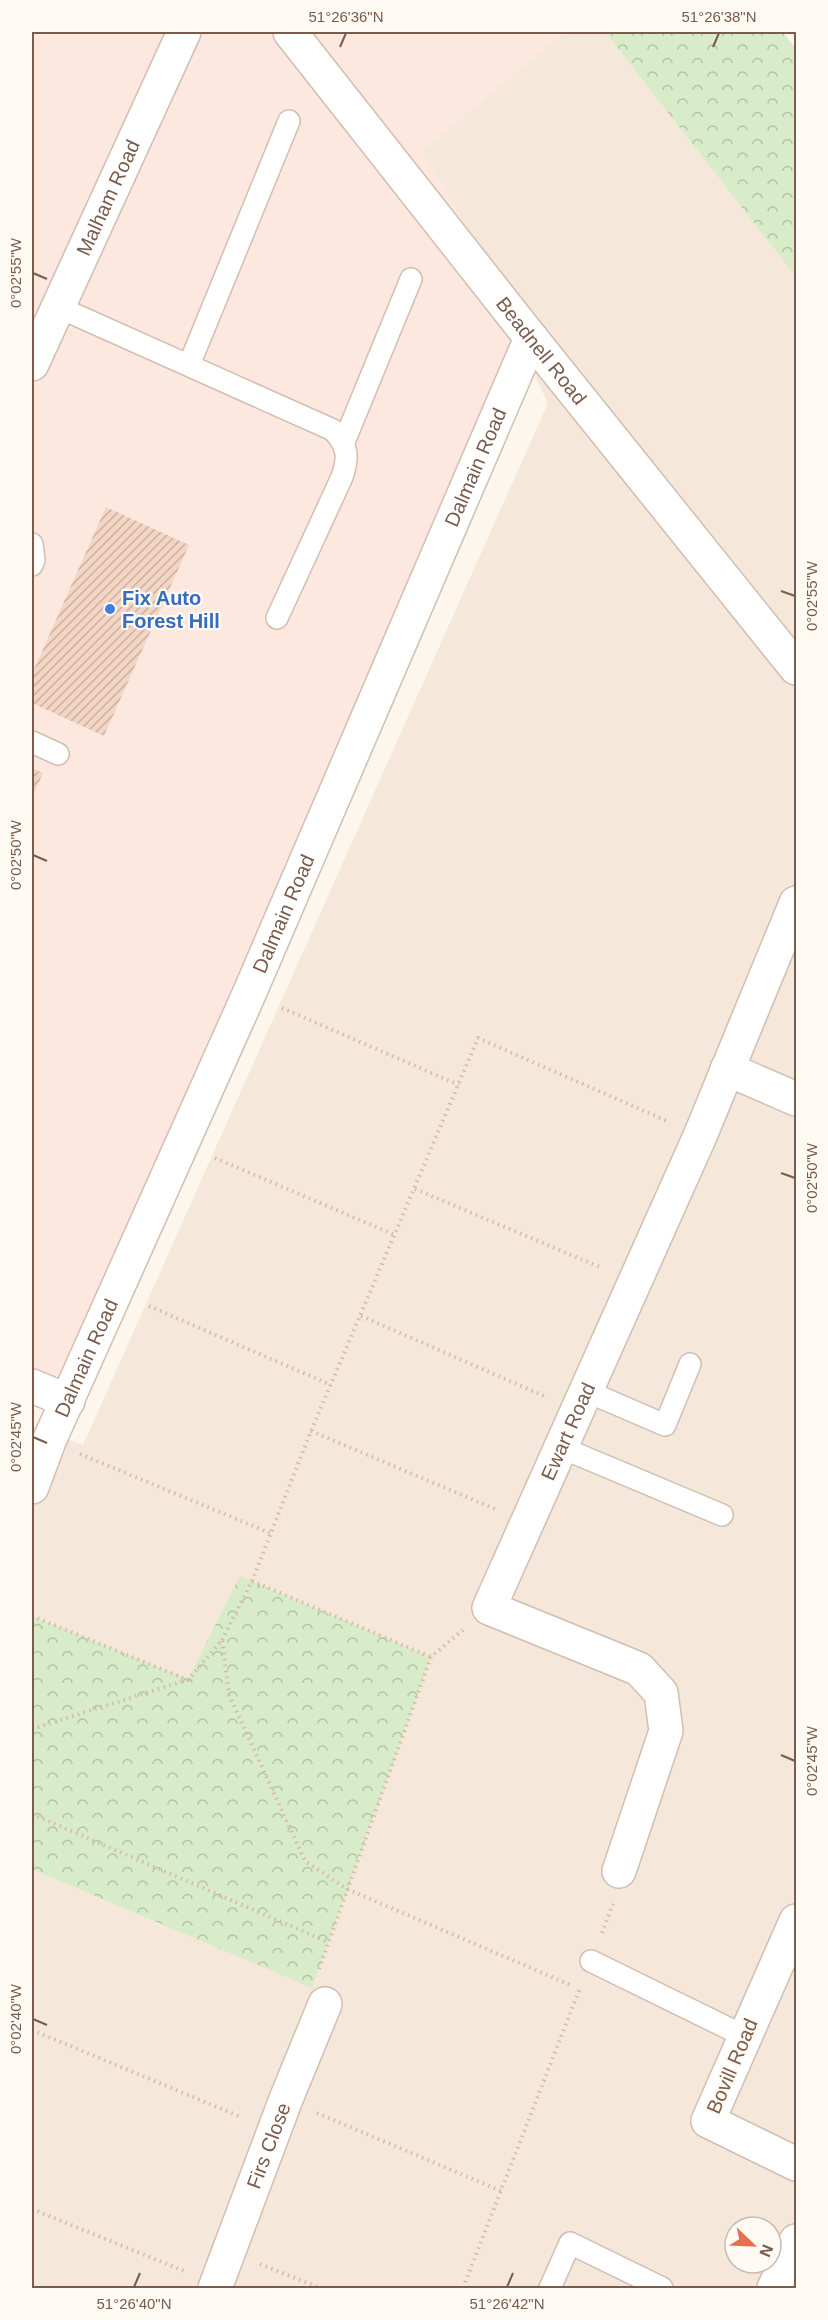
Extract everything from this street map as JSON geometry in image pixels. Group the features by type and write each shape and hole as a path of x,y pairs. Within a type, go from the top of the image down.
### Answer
{"street":[{"name":"Malham Road","path":"32,364 184,32"},
{"name":"Beadnell Road","path":"290,32 531,338 796,668"},
{"name":"Dalmain Road","path":"32,1487 49,1441 249,994 531,338"},
{"name":"Ewart Road","path":"489,1608 700,1136 796,903"},
{"path":"727,1068 796,1099"},
{"path":"32,1386 68,1401"},
{"path":"489,1608 639,1669 661,1694 666,1731 619,1871"},
{"name":"Bovill Road","path":"796,1921 708,2121 796,2164"},
{"name":"Firs Close","path":"216,2286 286,2099 325,2004"},
{"path":"774,2289 796,2241"}],"lane":[{"path":"189,365 289,121"},
{"path":"344,442 411,279"},
{"path":"58,307 333,430 344,442 348,458 342,477 276,618"},
{"path":"32,544 32,565"},
{"path":"32,742 58,754"},
{"path":"582,1400 665,1425 690,1364"},
{"path":"561,1447 722,1515"},
{"path":"591,1961 744,2036"},
{"path":"550,2289 570,2243 662,2289"}],"path":[{"path":"249,994 459,1084"},
{"path":"32,1729 188,1680 222,1640 252,1581 311,1431 478,1038 700,1136"},
{"path":"181,1144 395,1235"},
{"path":"415,1189 635,1282"},
{"path":"115,1292 331,1385"},
{"path":"361,1316 582,1400"},
{"path":"311,1431 527,1523"},
{"path":"49,1441 270,1533"},
{"path":"252,1581 431,1657"},
{"path":"325,2004 312,1988 431,1657 489,1608"},
{"path":"32,1616 188,1680"},
{"path":"222,1640 228,1695 305,1862 347,1889 579,1989"},
{"path":"32,1814 328,1942"},
{"path":"464,2289 618,1893 619,1871"},
{"path":"32,2030 274,2131"},
{"path":"286,2099 501,2191"},
{"path":"32,2209 216,2286"},
{"path":"229,2251 320,2289"}],"shaded area":[{"path":"32,32 564,32 422,150 531,338 68,1401 32,1386"},
{"path":"564,32 605,32 796,277 796,2288 32,2288 32,1426 83,1445 548,403 422,150"}],"green space":[{"path":"605,32 783,32 796,49 796,277"},
{"path":"240,1576 431,1657 312,1988 32,1869 32,1616 188,1679"}],"building":[{"name":"Fix Auto Forest Hill","path":"106,507 189,545 104,736 32,703 32,674"},
{"path":"32,768 43,773 32,798"}],"place":[{"name":"Fix Auto Forest Hill","path":"110,609"}]}
